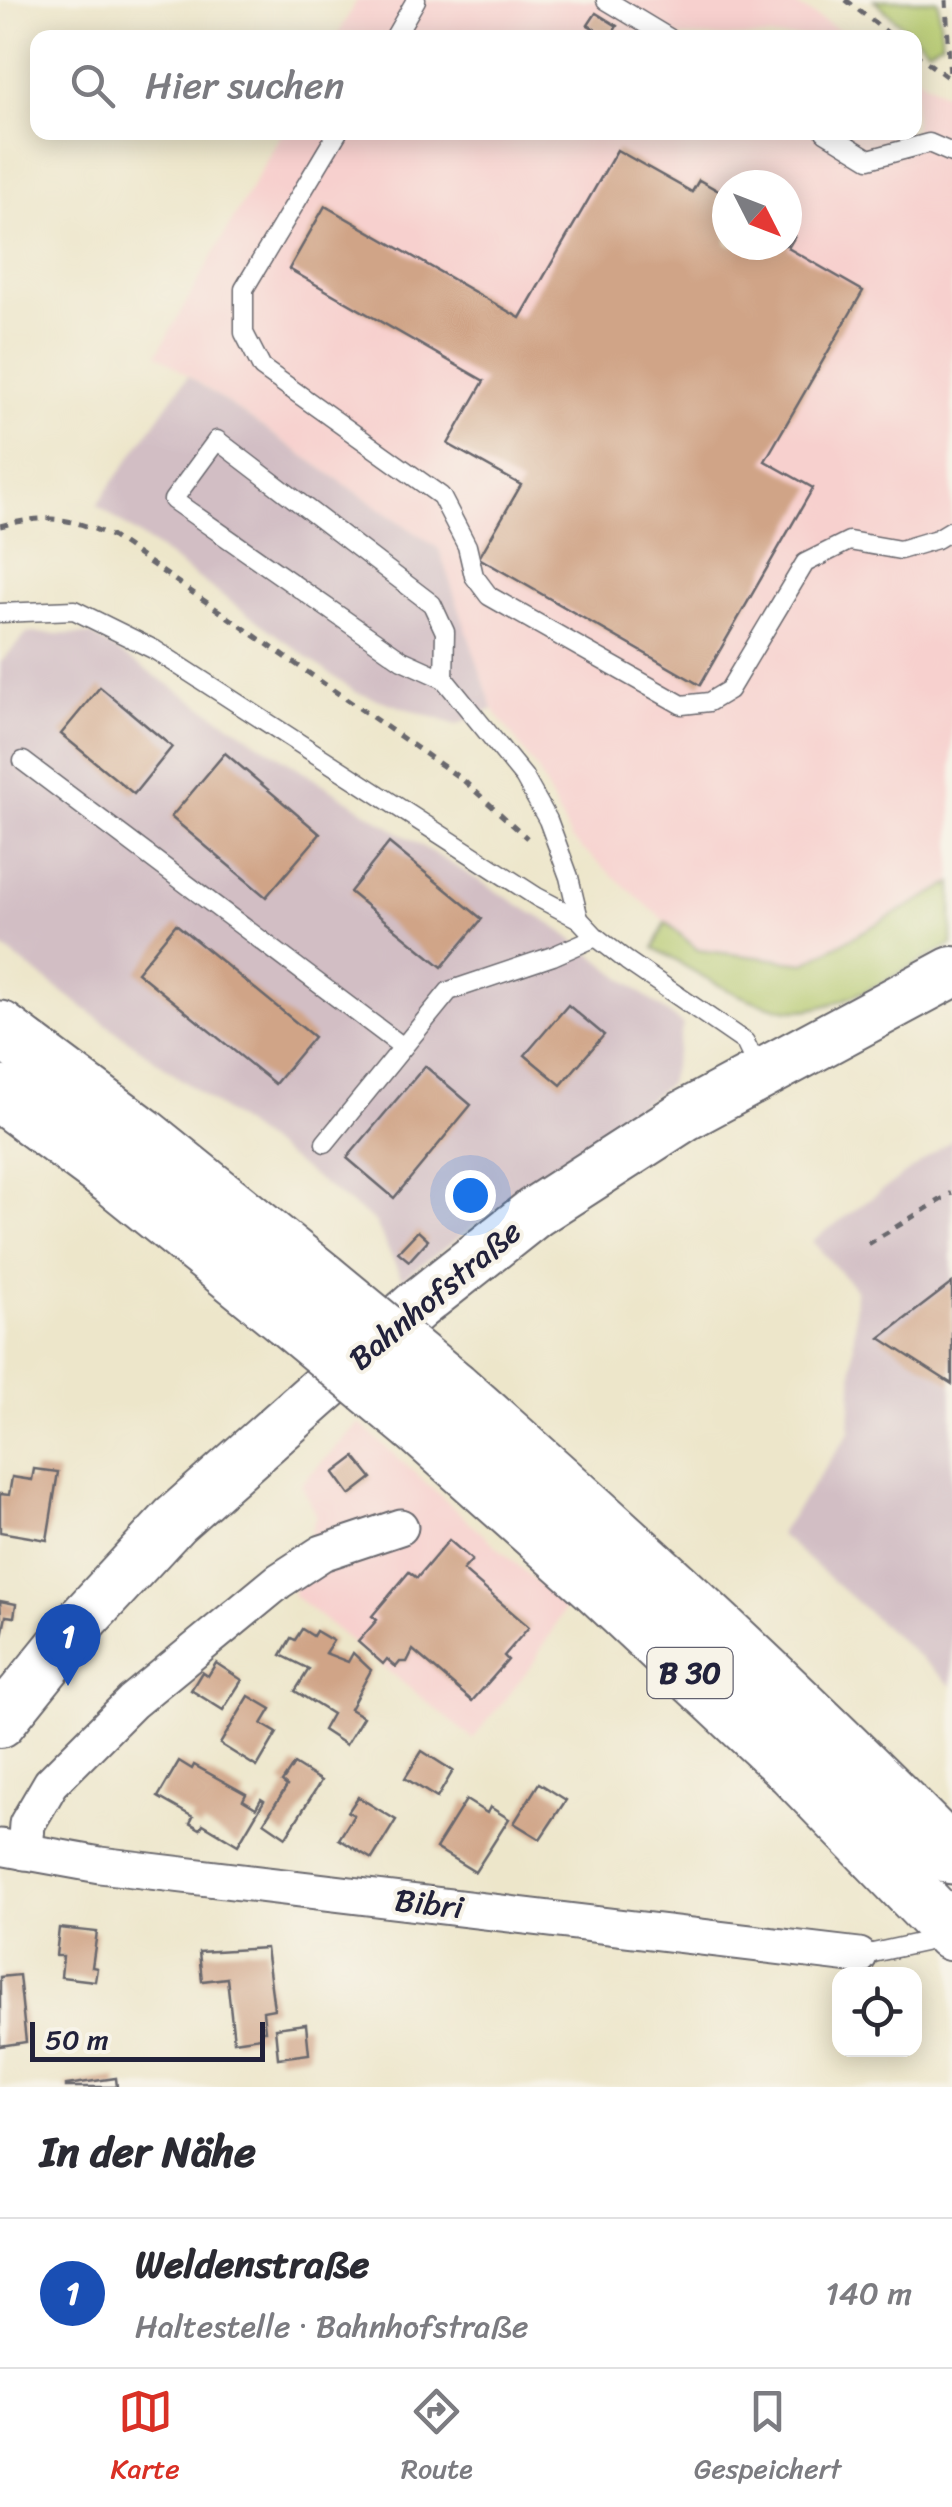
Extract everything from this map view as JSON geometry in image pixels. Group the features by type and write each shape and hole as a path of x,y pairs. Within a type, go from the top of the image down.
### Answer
{"highway":[{"name":"B 30","path":"0,1028 142,1134 305,1300 435,1407 634,1548 824,1725 952,1856"},
{"name":"B 30","path":"0,1094 115,1179 305,1300"},
{"name":"B 30","path":"435,1407 595,1584 795,1771 952,1934"}],"main road":[{"name":"Bahnhofstraße","path":"0,1722 84,1618 175,1520 416,1306 536,1212 668,1126 952,972"}],"street":[{"path":"12,1850 51,1782 132,1702 279,1581 322,1552 400,1527"},
{"name":"Bibri","path":"12,1850 100,1865 859,1956"}],"lane":[{"path":"399,30 416,0"},
{"path":"606,0 656,30"},
{"path":"333,140 244,289 244,332 262,368 442,496 467,546 474,576 489,596 682,705 709,702 729,690 804,562 849,541 900,550 937,539 952,530"},
{"path":"838,140 869,159 929,143 952,154"},
{"path":"444,679 445,632 432,604 216,440 173,500 402,660 444,679 524,777 548,820 580,919"},
{"path":"0,613 74,610 156,650 520,886 580,919 596,937 746,1042 760,1073"},
{"path":"22,761 403,1047"},
{"path":"325,1143 448,991 554,956 596,937"},
{"path":"859,1956 952,1934"}],"path":[{"path":"846,0 884,30"},
{"path":"946,0 951,80"},
{"path":"922,59 951,80"},
{"path":"0,526 30,518 74,520 112,536 464,780 569,877"},
{"path":"868,1244 952,1193"}],"shaded area":[{"path":"357,0 788,0 839,30 340,30"},
{"path":"922,80 952,98 952,883 805,963 698,950 571,839 538,771 493,709 439,549 157,354 278,140 922,140"},
{"path":"188,376 439,549 493,709 457,725 355,692 97,505"},
{"path":"27,633 92,635 385,824 559,929 683,1025 669,1084 402,1279 375,1222 0,946 0,663"},
{"path":"952,1140 952,1686 779,1534 850,1432 856,1290 812,1241"},
{"path":"359,1423 565,1608 532,1665 473,1739 292,1594 316,1515 301,1484"}],"green space":[{"path":"874,0 938,0 942,42 928,49 922,44 922,30 907,30"},
{"path":"952,883 952,945 866,991 811,1009 792,1010 751,1000 654,948 666,922 698,950 805,963"}],"building":[{"path":"596,13 617,26 615,30 596,30 588,25"},
{"path":"617,150 692,192 699,180 712,187 712,260 802,260 802,256 863,291 765,461 813,488 700,685 479,558 521,485 448,444 484,381 289,269 325,206 520,318"},
{"path":"100,687 172,747 134,794 61,734"},
{"path":"225,753 320,834 266,897 171,817"},
{"path":"389,843 482,919 442,967 350,892"},
{"path":"176,924 314,1037 275,1084 137,972"},
{"path":"568,1005 604,1035 561,1085 525,1055"},
{"path":"425,1066 471,1105 394,1198 347,1158"},
{"path":"418,1231 428,1240 409,1261 398,1252"},
{"path":"952,1283 952,1384 880,1338"},
{"path":"355,1457 372,1478 350,1495 334,1473"},
{"path":"34,1469 58,1472 47,1540 0,1532 0,1494 9,1495 12,1477 32,1480"},
{"path":"449,1540 472,1560 463,1570 529,1627 504,1656 508,1660 472,1701 413,1650 407,1662 396,1667 387,1659 383,1664 358,1642 377,1620 372,1616 409,1572 417,1578"},
{"path":"0,1601 16,1604 14,1617 6,1616 2,1636"},
{"path":"302,1629 313,1636 316,1631 333,1641 325,1653 348,1662 353,1653 371,1670 350,1709 363,1717 346,1745 323,1730 332,1714 295,1691 309,1669 281,1655"},
{"path":"216,1663 242,1680 223,1710 191,1690 202,1672 208,1676"},
{"path":"249,1696 271,1709 262,1724 277,1733 257,1767 220,1744"},
{"path":"422,1751 453,1771 437,1798 405,1778"},
{"path":"179,1761 192,1769 194,1765 246,1794 243,1800 256,1808 261,1799 264,1801 238,1845 203,1824 200,1829 190,1823 193,1817 158,1797"},
{"path":"294,1764 321,1781 286,1837 264,1822 287,1786 282,1782"},
{"path":"539,1783 566,1800 540,1839 514,1823"},
{"path":"358,1797 396,1820 372,1859 339,1839 354,1815 348,1812"},
{"path":"466,1800 487,1813 490,1807 509,1819 475,1872 436,1848"},
{"path":"59,1928 97,1932 92,1967 97,1968 95,1981 61,1977 63,1956 56,1956"},
{"path":"266,1948 274,2009 263,2011 265,2031 260,2031 261,2037 234,2041 227,1978 202,1981 199,1952"},
{"path":"19,1975 26,2042 0,2046 0,1977"},
{"path":"306,2024 309,2054 278,2058 275,2028"},
{"path":"116,2078 117,2087 66,2087 66,2085"}],"place":[{"name":"Weldenstraße","path":"68,1686"}]}
